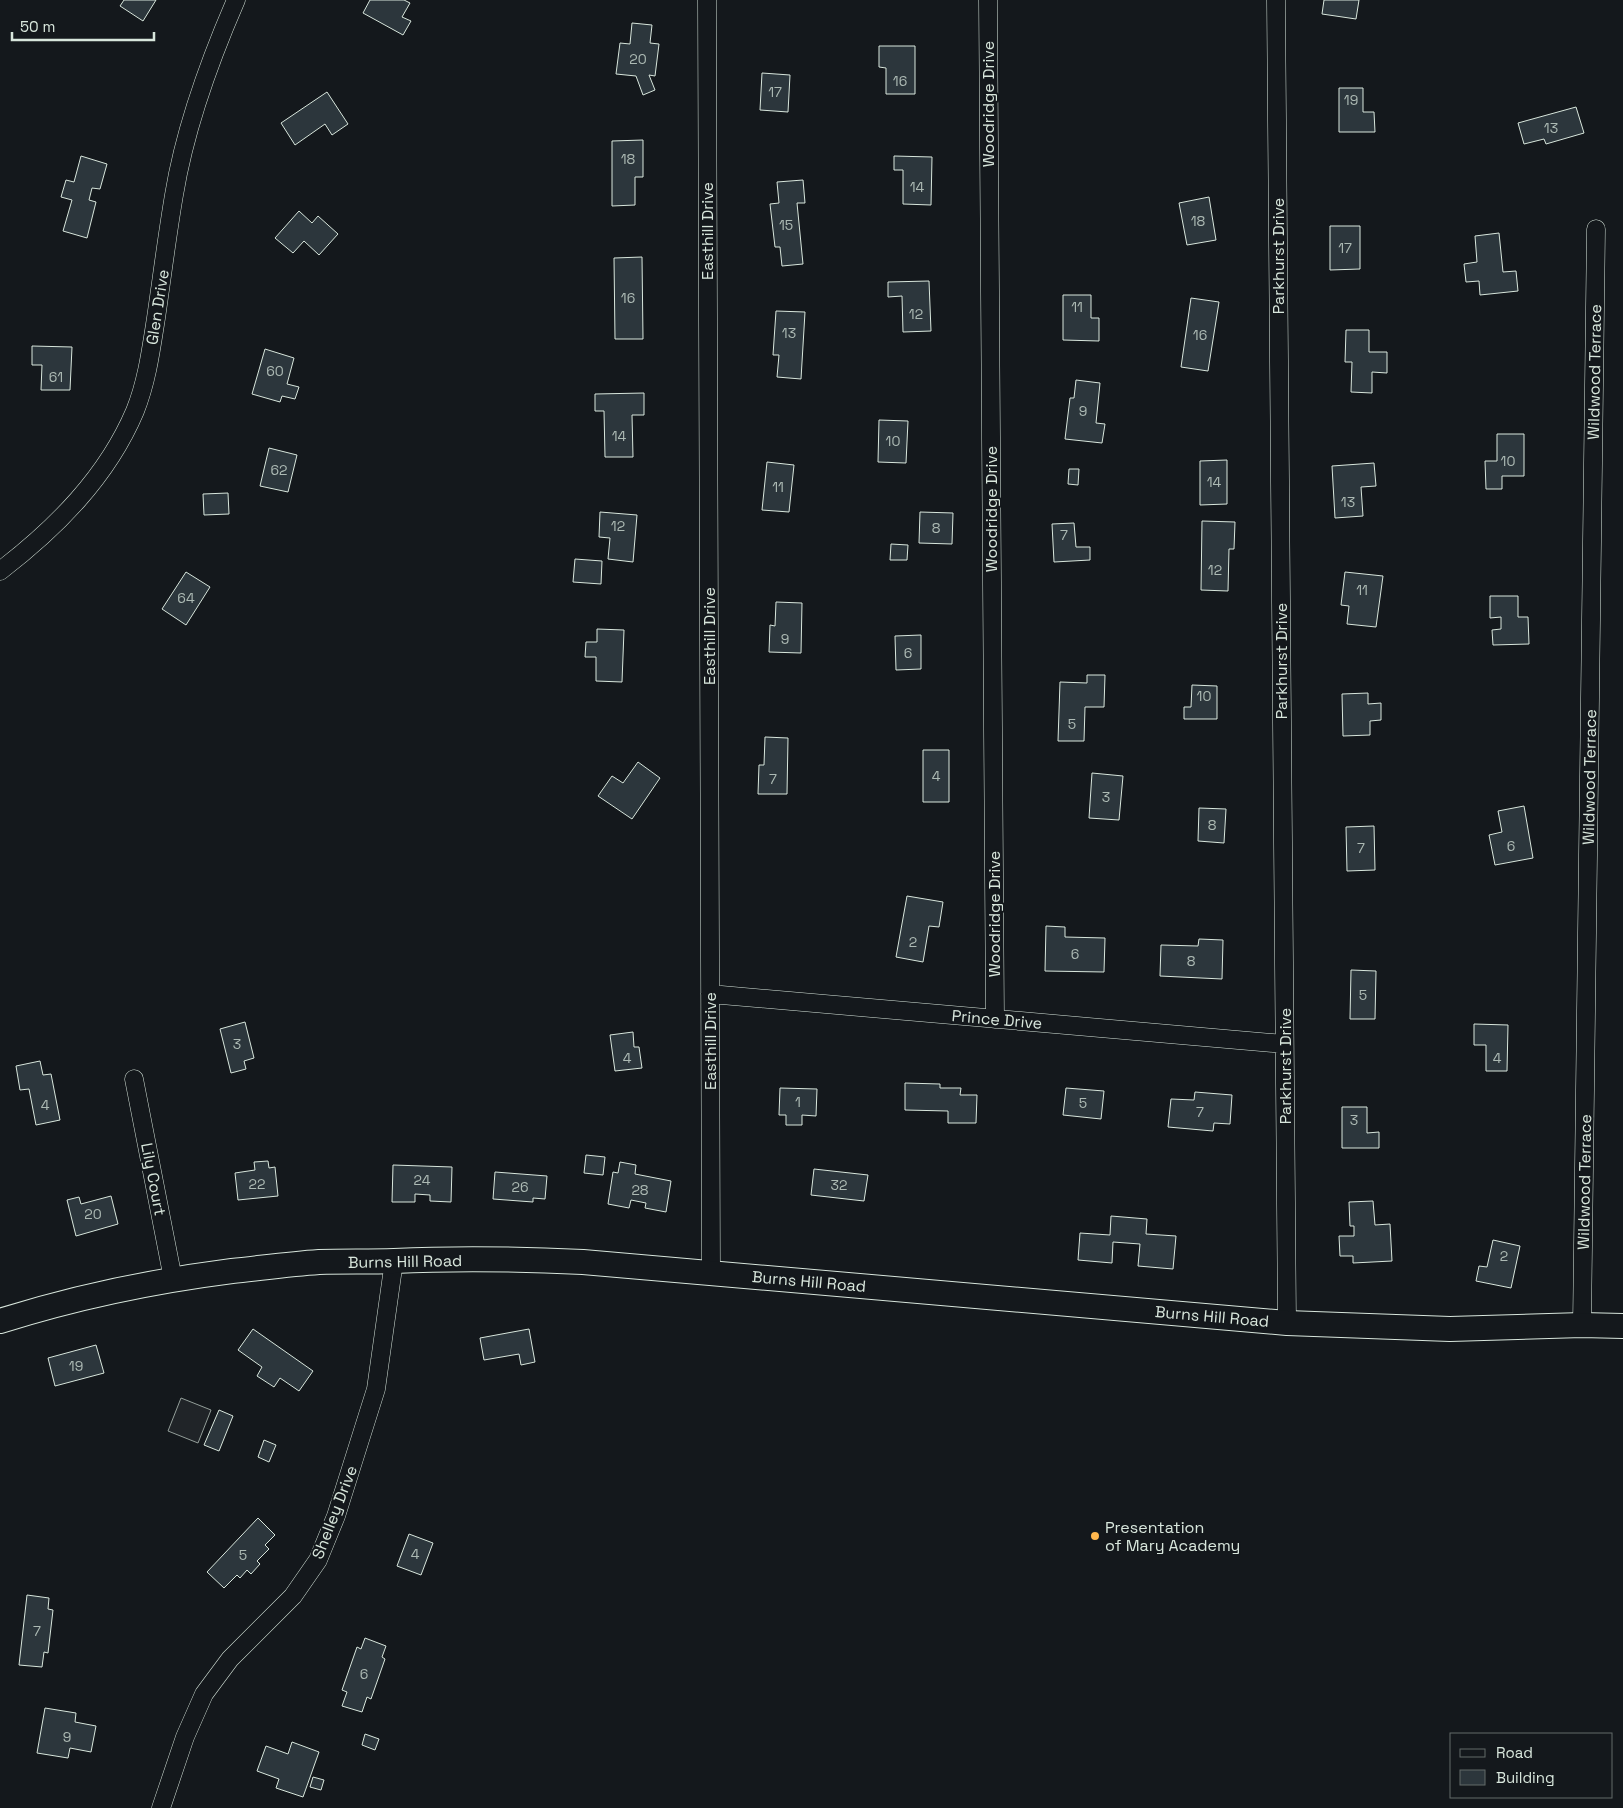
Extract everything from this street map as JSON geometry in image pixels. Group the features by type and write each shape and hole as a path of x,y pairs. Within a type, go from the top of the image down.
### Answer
{"street":[{"name":"Glen Drive","path":"0,571 28,550 61,519 91,486 115,450 135,410 148,368 175,192 196,105 236,0"},
{"name":"Easthill Drive","path":"706,0 711,1272"},
{"name":"Woodridge Drive","path":"988,0 995,1019"},
{"name":"Parkhurst Drive","path":"1276,0 1287,1323"},
{"name":"Wildwood Terrace","path":"1582,1326 1596,229"},
{"name":"Prince Drive","path":"710,994 1284,1044"},
{"name":"Lily Court","path":"134,1078 173,1279"},
{"name":"Burns Hill Road","path":"0,1321 46,1306 109,1291 173,1279 319,1262 425,1259 539,1260 711,1272 1287,1323 1450,1329 1623,1326"},
{"name":"Shelley Drive","path":"161,1808 185,1737 204,1694 230,1659 293,1596 318,1560 336,1516 376,1389 394,1261"}],"shaded area":[{"path":"181,1398 211,1410 198,1443 168,1431"}],"building":[{"path":"124,0 156,0 143,21 120,6"},
{"path":"370,0 404,0 410,3 402,17 411,21 403,35 363,13"},
{"path":"1324,0 1359,0 1356,19 1322,14"},
{"path":"632,23 652,25 650,43 659,44 655,76 649,75 655,90 643,95 636,76 616,74 620,43 630,44"},
{"path":"879,46 915,46 915,94 886,94 886,68 879,67"},
{"path":"762,73 790,75 788,112 760,110"},
{"path":"1339,88 1363,88 1363,112 1374,112 1375,132 1339,132"},
{"path":"327,92 348,124 332,135 325,124 295,145 281,123"},
{"path":"1576,107 1584,133 1546,144 1544,139 1524,144 1518,123"},
{"path":"643,140 643,177 635,177 635,205 612,206 612,141"},
{"path":"81,156 107,164 100,189 92,188 89,200 96,202 87,238 63,231 72,200 61,197 66,180 74,182"},
{"path":"894,156 932,157 931,205 903,204 903,170 894,170"},
{"path":"803,180 805,203 797,203 803,264 782,266 780,247 775,247 770,204 779,203 777,182"},
{"path":"1209,197 1216,240 1187,245 1179,203"},
{"path":"299,211 312,223 318,216 338,234 319,255 304,241 293,253 275,238"},
{"path":"1330,226 1360,226 1360,269 1330,270"},
{"path":"1499,233 1503,272 1516,271 1518,291 1480,295 1479,281 1466,282 1464,264 1477,262 1475,236"},
{"path":"642,257 643,339 615,339 614,258"},
{"path":"929,281 931,331 903,332 902,296 888,297 888,282"},
{"path":"1063,295 1091,295 1091,318 1099,318 1099,341 1063,340"},
{"path":"1191,298 1219,302 1208,371 1181,367"},
{"path":"776,311 805,312 801,379 777,377 779,355 773,355"},
{"path":"1346,330 1369,330 1369,352 1387,352 1387,373 1372,372 1372,393 1351,392 1352,362 1345,362"},
{"path":"32,346 72,347 70,390 41,390 42,365 32,365"},
{"path":"265,349 294,358 287,384 299,387 295,399 282,396 280,402 252,394"},
{"path":"1076,380 1100,383 1096,423 1105,424 1102,443 1065,439 1070,398 1074,398"},
{"path":"644,393 644,415 632,415 633,457 605,457 604,411 595,411 595,394"},
{"path":"879,420 908,421 906,463 878,462"},
{"path":"1497,434 1524,434 1524,476 1502,476 1502,489 1486,489 1485,461 1497,461"},
{"path":"269,448 297,455 288,492 260,486"},
{"path":"1227,460 1227,504 1200,505 1200,461"},
{"path":"767,462 794,465 789,512 762,510"},
{"path":"1374,463 1376,486 1361,487 1363,516 1335,518 1332,466"},
{"path":"1069,469 1079,469 1078,485 1068,484"},
{"path":"228,493 229,514 204,515 203,494"},
{"path":"600,512 637,515 633,562 608,559 610,538 599,537"},
{"path":"920,512 953,513 952,544 919,543"},
{"path":"1202,521 1235,522 1234,549 1229,549 1228,591 1201,590"},
{"path":"1074,523 1076,547 1090,547 1090,560 1054,562 1052,524"},
{"path":"891,544 908,545 907,560 890,560"},
{"path":"575,559 602,561 601,584 573,582"},
{"path":"186,572 210,587 186,625 162,609"},
{"path":"1345,572 1383,576 1376,627 1347,624 1349,606 1341,605"},
{"path":"1490,596 1518,596 1518,617 1528,617 1529,644 1493,645 1492,630 1501,629 1501,617 1490,618"},
{"path":"776,602 802,603 801,653 769,652 770,625 775,626"},
{"path":"597,629 624,630 622,682 596,681 596,657 585,657 586,642 597,642"},
{"path":"921,635 921,669 896,670 895,636"},
{"path":"1087,675 1105,675 1104,707 1085,707 1084,741 1058,741 1060,682 1087,683"},
{"path":"1192,685 1217,686 1217,719 1184,719 1184,707 1191,707"},
{"path":"1368,693 1368,704 1381,703 1381,720 1370,721 1370,735 1343,736 1342,694"},
{"path":"765,737 788,738 787,794 758,794 759,765 764,765"},
{"path":"923,750 949,750 949,802 923,802"},
{"path":"638,762 660,778 632,819 598,796 612,776 623,783"},
{"path":"1092,773 1123,776 1119,820 1089,818"},
{"path":"1524,806 1533,858 1495,865 1489,835 1502,832 1498,811"},
{"path":"1199,808 1226,809 1224,843 1198,841"},
{"path":"1374,826 1375,870 1347,871 1346,827"},
{"path":"907,896 943,902 939,927 929,926 923,962 896,957"},
{"path":"1046,926 1065,927 1065,937 1105,938 1104,972 1045,971"},
{"path":"1199,939 1223,940 1222,979 1160,976 1161,945 1198,946"},
{"path":"1351,970 1376,971 1375,1019 1350,1019"},
{"path":"245,1022 254,1058 244,1061 246,1069 231,1073 220,1029"},
{"path":"1474,1024 1508,1025 1507,1071 1486,1071 1486,1045 1474,1045"},
{"path":"633,1032 634,1047 639,1047 642,1068 615,1071 610,1035"},
{"path":"40,1061 43,1075 51,1074 60,1120 36,1125 29,1089 20,1090 16,1066"},
{"path":"905,1083 940,1084 940,1088 961,1088 960,1095 977,1095 976,1123 948,1123 948,1111 905,1110"},
{"path":"780,1088 817,1089 816,1116 802,1115 802,1125 786,1125 786,1115 779,1115"},
{"path":"1066,1088 1104,1091 1101,1119 1063,1115"},
{"path":"1195,1092 1232,1095 1230,1124 1214,1123 1213,1131 1168,1127 1171,1099 1194,1100"},
{"path":"1342,1107 1367,1107 1367,1133 1379,1132 1379,1148 1342,1148"},
{"path":"586,1155 605,1157 603,1175 584,1173"},
{"path":"268,1161 269,1168 275,1167 278,1196 238,1200 235,1173 255,1170 254,1162"},
{"path":"620,1162 636,1165 635,1174 671,1181 666,1212 645,1208 646,1203 631,1200 629,1208 608,1204 613,1172 618,1173"},
{"path":"393,1165 452,1167 451,1202 430,1201 430,1195 415,1194 415,1202 392,1202"},
{"path":"814,1169 868,1175 864,1201 811,1195"},
{"path":"495,1172 547,1176 545,1199 533,1198 533,1202 493,1199"},
{"path":"111,1196 118,1224 76,1236 67,1200 79,1197 81,1204"},
{"path":"1373,1201 1375,1225 1390,1224 1392,1261 1353,1263 1353,1256 1340,1256 1339,1236 1354,1236 1354,1226 1350,1226 1349,1202"},
{"path":"1111,1216 1147,1219 1146,1234 1176,1236 1173,1269 1138,1266 1140,1244 1113,1242 1112,1263 1078,1260 1080,1233 1110,1235"},
{"path":"1493,1240 1520,1246 1511,1288 1476,1281 1479,1266 1487,1267"},
{"path":"253,1329 313,1371 299,1391 280,1378 274,1387 257,1376 262,1367 238,1350"},
{"path":"529,1329 535,1362 521,1365 519,1354 484,1360 480,1338"},
{"path":"96,1345 104,1373 55,1386 48,1358"},
{"path":"219,1410 233,1416 219,1451 204,1445"},
{"path":"264,1440 276,1445 269,1462 258,1457"},
{"path":"258,1518 275,1535 265,1545 269,1549 257,1561 260,1564 251,1574 247,1570 240,1578 237,1575 224,1588 207,1572"},
{"path":"409,1534 433,1543 421,1575 397,1566"},
{"path":"27,1595 49,1598 48,1609 53,1610 48,1653 44,1652 42,1667 19,1665"},
{"path":"365,1638 386,1646 382,1657 385,1659 371,1699 367,1697 362,1712 342,1706 347,1692 342,1690 357,1647 361,1649"},
{"path":"45,1708 76,1713 75,1722 96,1726 91,1752 70,1748 68,1758 37,1753"},
{"path":"365,1734 379,1739 375,1750 362,1745"},
{"path":"292,1742 319,1752 303,1797 276,1788 279,1779 257,1771 266,1746 288,1754"},
{"path":"313,1777 324,1780 321,1790 310,1787"}],"place":[{"name":"Presentation of Mary Academy","path":"1095,1536"}]}
